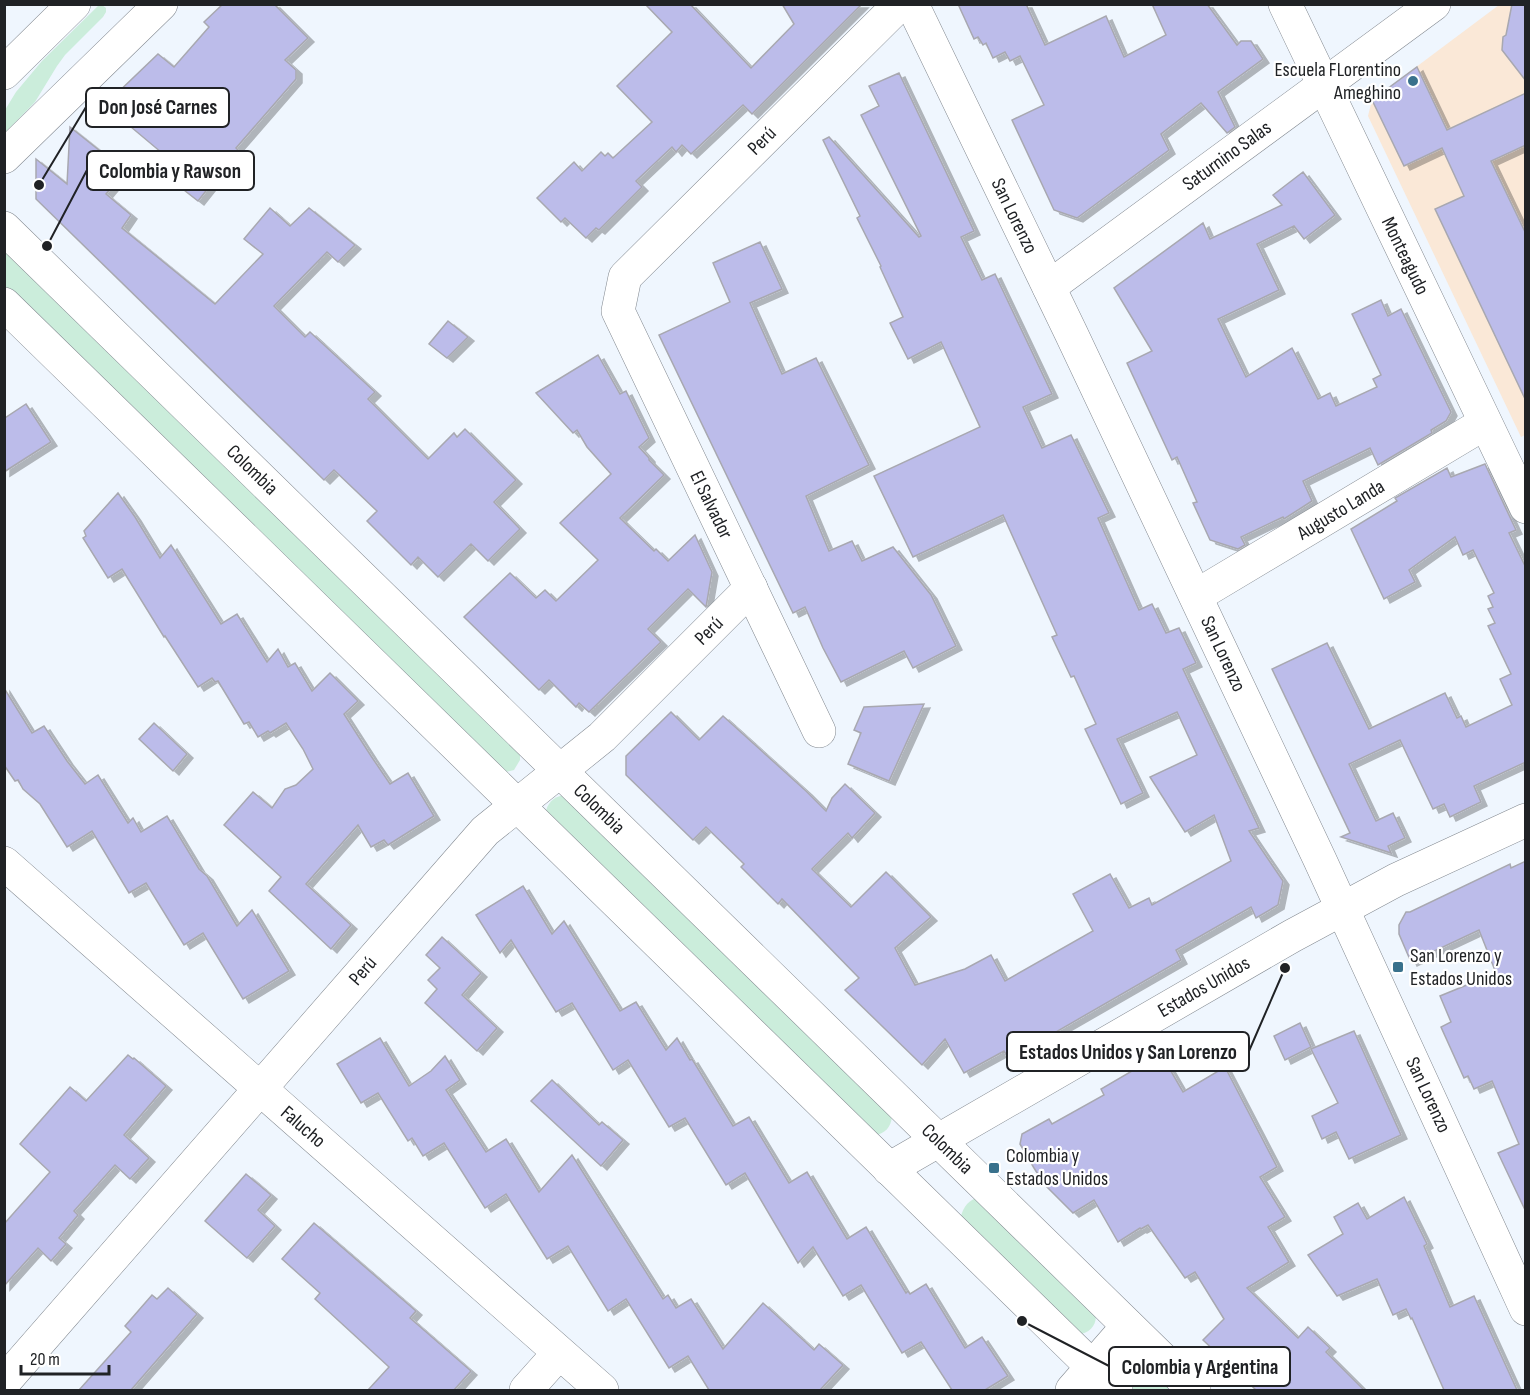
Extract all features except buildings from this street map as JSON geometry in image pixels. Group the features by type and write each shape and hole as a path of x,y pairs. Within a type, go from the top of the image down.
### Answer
{"street":[{"path":"4,73 74,4"},
{"name":"Perú","path":"625,277 900,4"},
{"name":"San Lorenzo","path":"912,4 1196,596 1343,909 1526,1309"},
{"name":"Monteagudo","path":"1285,4 1526,507"},
{"name":"Saturnino Salas","path":"1049,287 1434,4"},
{"path":"4,157 157,6"},
{"name":"Colombia","path":"4,228 1194,1390"},
{"name":"El Salvador","path":"625,277 618,311 819,731"},
{"path":"4,304 889,1169 1082,1379 1116,1390"},
{"name":"Augusto Landa","path":"1196,596 1485,423"},
{"name":"Perú","path":"4,1382 485,831 602,737 751,588"},
{"name":"Estados Unidos","path":"889,1169 1292,936 1396,880 1526,820"},
{"name":"Falucho","path":"4,863 602,1390"},
{"path":"1082,1379 1128,1326"},
{"path":"526,1390 559,1353"}],"shaded area":[{"path":"1499,5 1525,5 1525,435 1521,437 1368,116 1372,100"}],"green space":[{"path":"99,5 106,8 103,17 65,55 35,102 5,133 5,110 16,92 42,61"},
{"path":"10,253 520,752 520,760 514,770 502,773 5,286 4,254"},
{"path":"564,795 892,1116 887,1129 874,1136 545,815 551,801"},
{"path":"976,1198 1096,1315 1091,1329 1077,1335 960,1220 965,1207"},
{"path":"1142,1360 1173,1390 1134,1390 1124,1381 1130,1368"}],"place":[{"name":"Escuela FLorentino Ameghino","path":"1413,81"},
{"name":"Don José Carnes","path":"39,185"},
{"name":"Colombia y Rawson","path":"47,246"},
{"name":"San Lorenzo y Estados Unidos","path":"1398,967"},
{"name":"Estados Unidos y San Lorenzo","path":"1285,968"},
{"name":"Colombia y Estados Unidos","path":"994,1168"},
{"name":"Colombia y Argentina","path":"1022,1321"}]}
